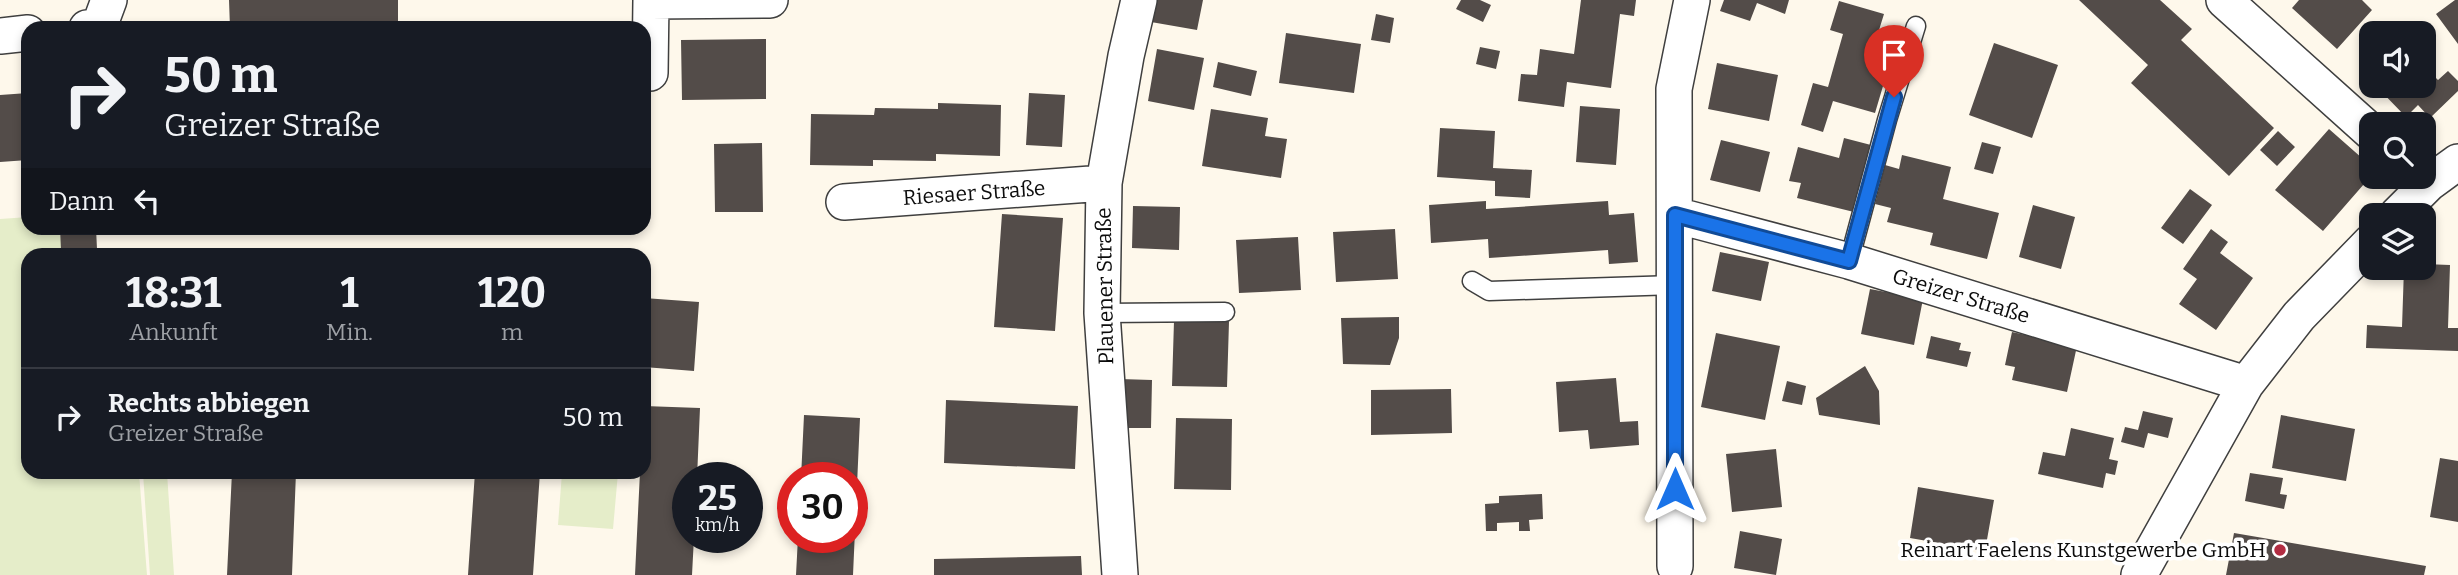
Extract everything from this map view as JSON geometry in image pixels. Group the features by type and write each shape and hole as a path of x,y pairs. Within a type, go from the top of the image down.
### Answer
{"street":[{"path":"101,21 109,0"},
{"path":"651,21 651,1 770,0"},
{"name":"Plauener Straße","path":"1120,575 1102,313 1104,183 1126,56 1139,0"},
{"path":"1675,566 1674,89 1692,0"},
{"path":"2224,0 2359,121"},
{"path":"0,36 21,34"},
{"path":"2436,174 2458,162"},
{"name":"Riesaer Straße","path":"844,202 1104,183"},
{"path":"2407,203 2418,189"},
{"name":"Greizer Straße","path":"1675,215 1849,261 2246,384"},
{"path":"2138,575 2246,384 2299,316 2359,254"}],"lane":[{"path":"1849,261 1887,120 1916,26"},
{"path":"1472,281 1489,291 1675,285"},
{"path":"1102,313 1225,312"}],"green space":[{"path":"21,218 21,235 61,235 61,248 21,248 21,479 139,479 147,575 0,575 0,219"},
{"path":"143,479 167,479 174,575 150,575"},
{"path":"562,479 617,479 613,529 558,525"}],"building":[{"path":"229,0 398,0 398,21 230,21"},
{"path":"1155,0 1203,0 1197,30 1151,22"},
{"path":"1461,0 1480,0 1491,5 1483,22 1456,9"},
{"path":"1581,0 1636,0 1634,16 1620,14 1611,88 1567,82 1564,107 1518,101 1521,74 1537,75 1540,49 1574,54"},
{"path":"1724,0 1789,0 1785,14 1757,3 1750,21 1720,11"},
{"path":"2079,0 2160,0 2192,29 2181,40 2274,128 2229,176 2131,83 2148,65"},
{"path":"2299,0 2362,0 2372,10 2359,21 2359,24 2337,49 2292,8"},
{"path":"2458,0 2458,44 2436,14"},
{"path":"1839,1 1884,14 1875,43 1894,49 1875,113 1833,101 1823,132 1801,125 1813,83 1828,87 1843,34 1830,30"},
{"path":"1376,14 1394,18 1390,43 1371,40"},
{"path":"1286,33 1361,44 1354,93 1279,83"},
{"path":"766,39 766,99 682,100 681,40"},
{"path":"1994,43 2058,65 2032,138 1969,115"},
{"path":"1480,47 1500,51 1496,69 1476,64"},
{"path":"1157,49 1204,58 1194,110 1148,101"},
{"path":"1218,62 1257,71 1251,96 1213,87"},
{"path":"1717,63 1778,75 1769,121 1708,109"},
{"path":"2448,71 2458,81 2458,91 2436,112 2424,112 2418,105 2411,112 2401,112 2388,98 2436,98 2436,78 2438,80"},
{"path":"1029,93 1065,95 1062,147 1026,145"},
{"path":"21,94 21,160 0,162 0,95"},
{"path":"938,103 1001,105 1000,156 936,154 936,161 873,160 873,166 810,165 811,114 874,115 875,108 938,109"},
{"path":"1580,106 1620,109 1616,165 1576,162"},
{"path":"1211,109 1268,118 1265,136 1287,139 1281,178 1202,166"},
{"path":"1440,128 1495,131 1493,168 1532,170 1530,198 1495,196 1495,181 1437,177"},
{"path":"2329,129 2359,155 2360,189 2323,231 2275,190"},
{"path":"2278,131 2295,147 2277,166 2260,150"},
{"path":"1844,138 1871,145 1854,212 1797,198 1801,183 1789,181 1798,147 1839,158"},
{"path":"1721,140 1770,152 1760,192 1710,180"},
{"path":"1982,142 2001,147 1993,174 1974,169"},
{"path":"762,143 763,212 715,212 714,144"},
{"path":"1902,155 1951,167 1943,199 1999,213 1987,259 1930,245 1933,233 1887,222 1891,208 1875,204 1885,165 1899,169"},
{"path":"2190,189 2212,205 2183,244 2161,228"},
{"path":"1486,201 1486,209 1608,201 1609,215 1634,213 1638,262 1609,264 1608,250 1489,258 1488,239 1431,243 1429,205"},
{"path":"2033,205 2075,217 2061,269 2019,257"},
{"path":"1133,206 1180,207 1179,250 1132,248"},
{"path":"1002,214 1063,218 1055,331 994,327"},
{"path":"1395,229 1398,279 1336,282 1333,232"},
{"path":"2211,229 2228,242 2220,253 2253,278 2216,330 2179,304 2197,279 2183,269"},
{"path":"60,235 96,235 97,248 61,248"},
{"path":"1298,237 1301,290 1239,293 1236,240"},
{"path":"1720,252 1769,262 1761,301 1712,291"},
{"path":"2436,264 2450,265 2448,328 2458,328 2458,351 2366,348 2367,325 2402,327 2404,280 2436,280"},
{"path":"1870,289 1923,299 1914,345 1861,334"},
{"path":"651,299 699,302 694,371 651,368"},
{"path":"1399,317 1399,338 1390,365 1343,364 1341,318"},
{"path":"1174,321 1229,322 1227,387 1172,386"},
{"path":"2012,332 2077,346 2067,392 2012,380 2015,367 2005,365"},
{"path":"1716,333 1780,346 1765,420 1701,407"},
{"path":"1931,336 1961,343 1959,350 1971,352 1967,367 1926,358"},
{"path":"1865,366 1879,391 1880,425 1819,415 1816,398"},
{"path":"1616,378 1620,422 1638,421 1639,445 1590,449 1588,430 1559,432 1556,382"},
{"path":"1120,379 1152,380 1151,428 1119,428"},
{"path":"1787,381 1806,386 1802,405 1782,401"},
{"path":"1451,389 1452,433 1371,435 1371,390"},
{"path":"946,400 1078,406 1075,469 944,463"},
{"path":"651,406 700,408 698,462 672,462 672,553 693,553 692,575 635,575 640,479 651,479"},
{"path":"2143,411 2173,418 2168,438 2148,433 2144,448 2121,442 2125,427 2138,430"},
{"path":"804,415 860,418 858,462 802,462"},
{"path":"2281,415 2355,429 2346,481 2272,468"},
{"path":"1176,418 1232,419 1231,490 1174,489"},
{"path":"2071,428 2114,438 2109,459 2118,461 2115,475 2106,473 2103,488 2038,474 2043,452 2065,456"},
{"path":"1776,449 1782,507 1732,512 1726,454"},
{"path":"2440,458 2458,461 2458,522 2430,517"},
{"path":"2250,473 2283,478 2280,494 2287,495 2284,509 2245,501"},
{"path":"232,479 296,479 292,575 227,575"},
{"path":"475,479 540,479 533,575 468,575"},
{"path":"1918,487 1994,500 1985,551 1910,538"},
{"path":"1542,494 1543,519 1529,520 1530,531 1519,531 1519,522 1497,523 1497,531 1486,531 1485,504 1499,503 1499,496"},
{"path":"1740,531 1782,539 1776,575 1734,568"},
{"name":"Reinart Faelens Kunstgewerbe GmbH","path":"2234,533 2426,566 2424,575 2226,575"},
{"path":"797,553 854,553 853,575 796,575"},
{"path":"1081,556 1082,575 934,575 934,559"}],"place":[{"name":"Reinart Faelens Kunstgewerbe GmbH","path":"2280,550"}],"route":[{"path":"1675,489 1675,215 1849,261 1894,97"}]}
